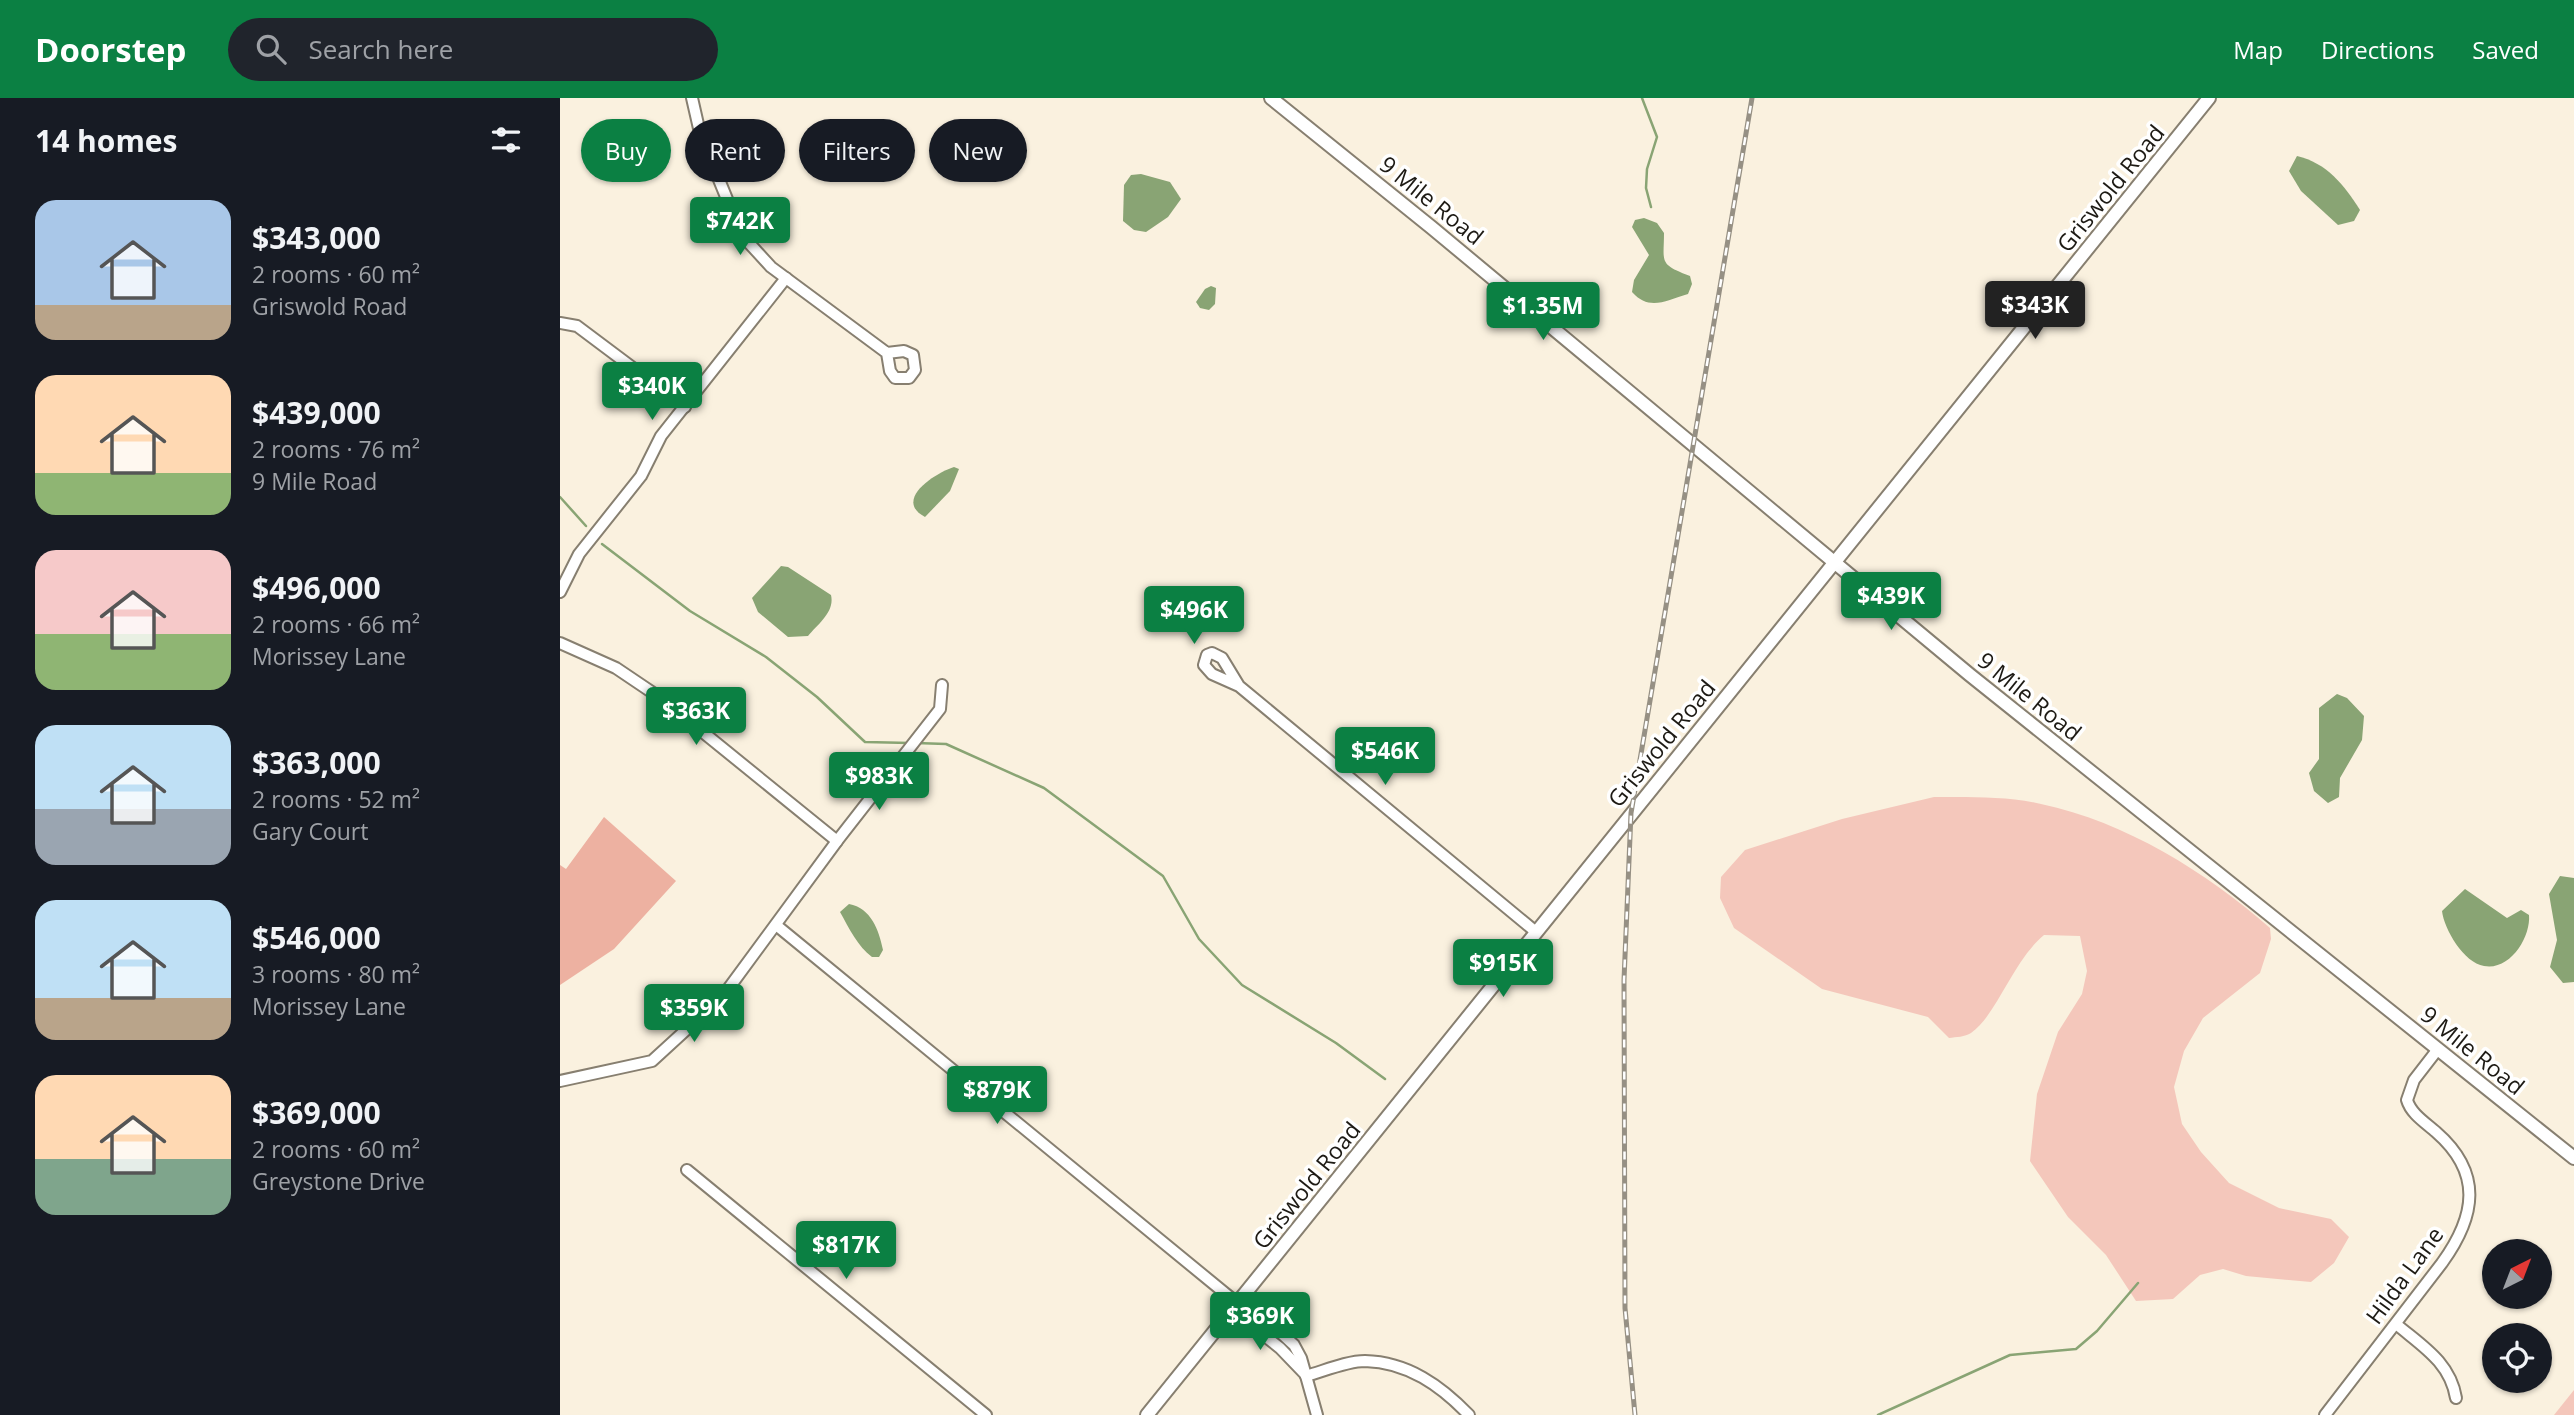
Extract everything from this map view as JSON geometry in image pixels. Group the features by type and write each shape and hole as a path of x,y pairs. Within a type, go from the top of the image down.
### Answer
{"street":[{"path":"692,98 700,133 740,228 756,252 786,278 887,353"},
{"name":"9 Mile Road","path":"1271,98 1834,562 2574,1158"},
{"name":"Griswold Road","path":"1147,1415 2209,98"},
{"path":"560,592 579,554 640,477 661,436 786,278"},
{"path":"560,323 577,326 685,407"},
{"path":"560,643 616,668 662,699 837,841"},
{"path":"560,1081 652,1061 723,996 837,841 940,709 942,685"},
{"path":"1239,686 1536,932"},
{"path":"776,925 1237,1303 1307,1376 1317,1415"},
{"name":"Hilda Lane","path":"2325,1415 2455,1245 2468,1216 2470,1192 2465,1168 2455,1150 2412,1111 2407,1100 2414,1080 2438,1049"},
{"path":"687,1170 986,1415"},
{"path":"2396,1324 2443,1364 2453,1381 2456,1398"},
{"path":"1307,1376 1364,1361 1405,1368 1445,1390 1469,1415"}],"shaded area":[{"path":"2297,156 2308,159 2334,176 2360,210 2354,221 2338,225 2301,191 2289,171"},
{"path":"1141,174 1170,182 1181,199 1168,217 1146,232 1134,230 1123,221 1124,185 1131,175"},
{"path":"1644,218 1657,223 1664,233 1664,256 1668,265 1690,276 1692,284 1688,294 1651,303 1638,298 1632,292 1634,280 1649,255 1632,227 1635,220"},
{"path":"1211,286 1216,288 1215,304 1209,310 1200,308 1196,302 1205,289"},
{"path":"954,467 959,469 950,491 925,517 916,510 913,503 915,495 928,481"},
{"path":"781,566 788,567 831,595 828,612 808,636 788,637 758,612 752,598"},
{"path":"2337,694 2347,698 2364,716 2362,740 2340,778 2339,797 2328,803 2314,791 2309,773 2319,759 2319,708"},
{"path":"1934,797 2028,801 2104,823 2134,836 2192,869 2270,928 2271,939 2260,973 2203,1018 2184,1051 2174,1087 2182,1124 2201,1152 2229,1183 2279,1208 2331,1219 2349,1237 2334,1263 2311,1282 2246,1276 2223,1269 2200,1275 2173,1299 2136,1301 2106,1255 2068,1217 2030,1161 2037,1094 2058,1032 2082,994 2087,971 2080,936 2044,935 2023,959 1980,1025 1969,1034 1949,1038 1928,1017 1822,989 1734,928 1720,898 1721,877 1745,850 1842,819"},
{"path":"604,817 676,881 614,949 560,985 560,865 566,869"},
{"path":"2560,876 2574,878 2574,982 2563,983 2550,967 2557,940 2549,894"},
{"path":"2465,889 2507,918 2521,910 2529,915 2526,933 2517,951 2502,963 2493,966 2477,964 2462,952 2451,936 2442,911"},
{"path":"849,904 863,910 873,921 883,950 879,957 872,957 858,943 840,912"},
{"path":"2574,1390 2574,1415 2554,1415"}],"waterway":[{"path":"1642,98 1657,137 1647,169 1646,188 1651,207"},
{"path":"560,497 586,526"},
{"path":"602,544 690,611 766,657 817,697 865,742 910,743"},
{"path":"916,743 946,744 1044,788 1163,876 1199,939 1242,985 1336,1043 1385,1079"},
{"path":"1878,1415 2010,1355 2076,1349 2097,1331 2138,1283"}],"railway":[{"path":"1635,1415 1625,1308 1624,980 1631,813 1752,98"}]}
